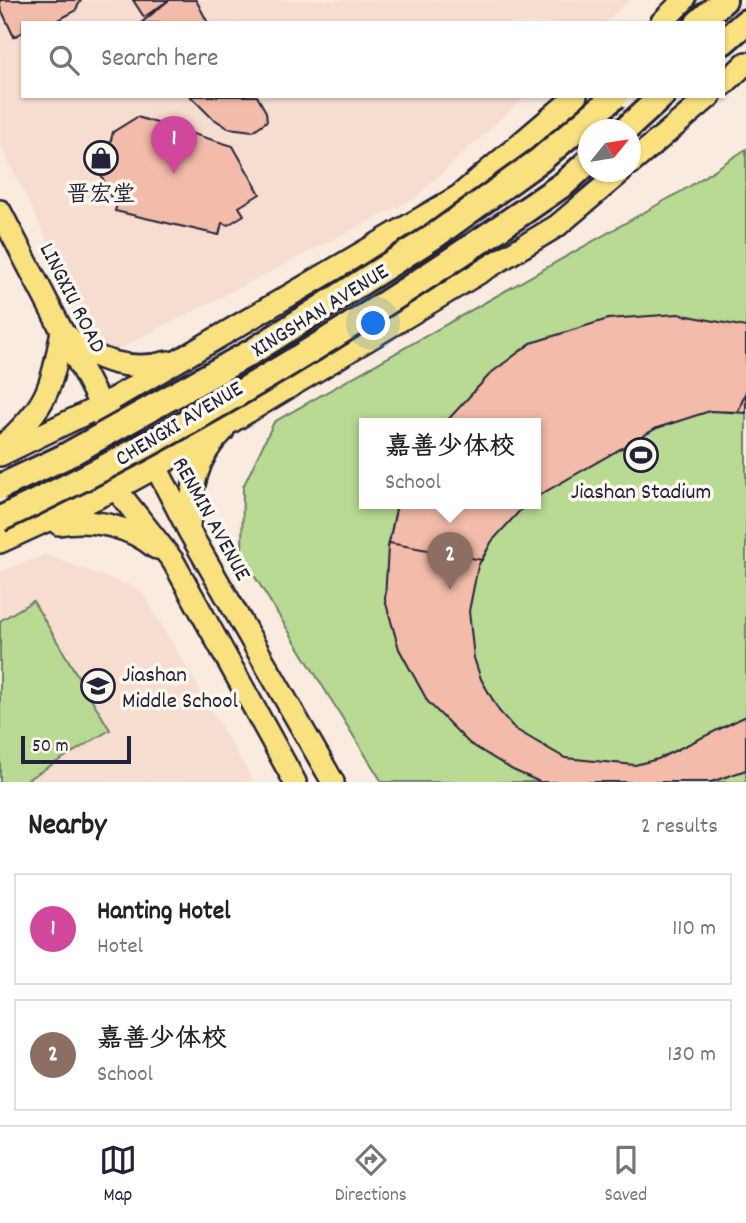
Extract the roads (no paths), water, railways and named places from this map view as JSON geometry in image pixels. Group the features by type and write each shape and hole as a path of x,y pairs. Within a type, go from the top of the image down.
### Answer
{"highway":[{"path":"700,21 724,0"},
{"path":"725,40 746,22"},
{"name":"XINGSHAN AVENUE","path":"0,487 64,457 278,336 499,190 540,160 613,98"},
{"path":"637,119 660,98"},
{"name":"XINGSHAN AVENUE","path":"0,519 161,438 393,300 578,172"}],"main road":[{"path":"664,21 684,0"},
{"path":"725,83 746,64"},
{"path":"0,455 101,406 460,196 574,98"},
{"path":"641,155 708,98"},
{"name":"CHENGXI AVENUE","path":"0,542 29,531 156,467 557,226 609,182"},
{"name":"LINGXIU ROAD","path":"0,211 101,406"},
{"path":"0,448 22,429 46,400 62,331 87,354 132,367 152,367 183,358"},
{"path":"101,406 116,489 173,561 295,782"},
{"name":"RENMIN AVENUE","path":"101,406 156,467 188,531 333,782"},
{"path":"188,531 190,505 198,468 214,439 237,417"},
{"path":"29,531 81,520 144,538 173,561"}],"place":[{"name":"晋宏堂","path":"101,158"},
{"name":"Hanting Hotel","path":"174,174"},
{"name":"Jiashan Stadium","path":"641,455"},
{"name":"嘉善少体校","path":"450,590"},
{"name":"Jiashan Middle School","path":"98,686"}]}
